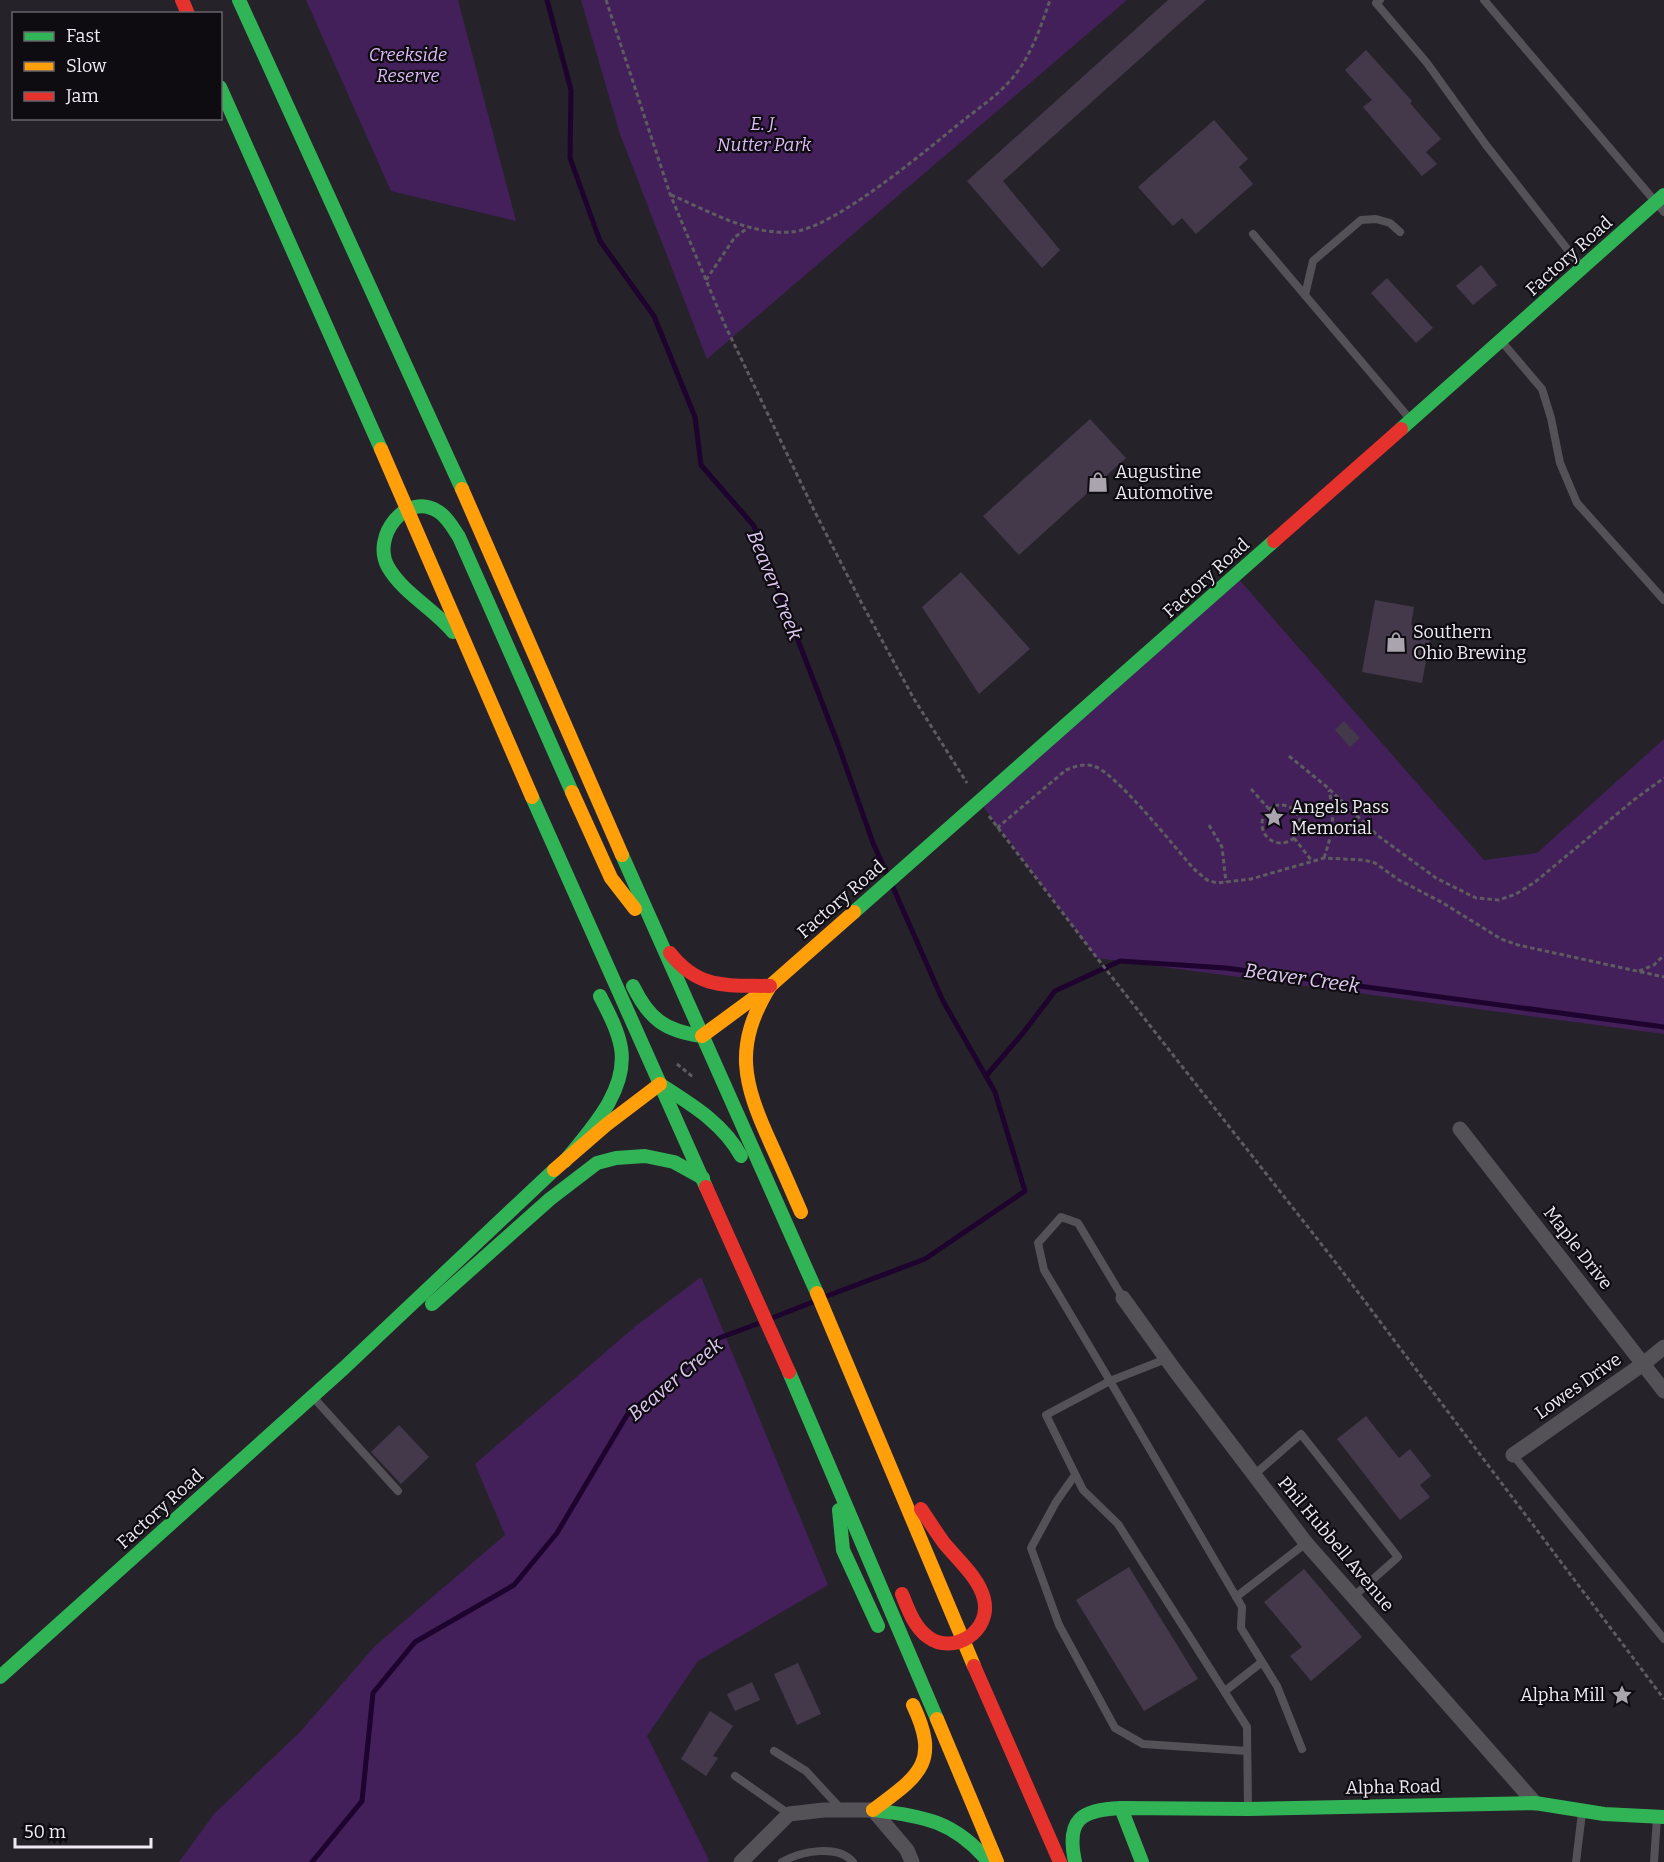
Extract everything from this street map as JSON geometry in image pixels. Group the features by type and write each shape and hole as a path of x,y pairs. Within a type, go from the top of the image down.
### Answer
{"main road":[{"path":"239,0 464,492 738,1119 792,1236 841,1364"},
{"path":"222,91 407,507 522,775 795,1384 997,1862"},
{"name":"Factory Road","path":"702,1036 770,986 1582,268 1661,203"},
{"path":"471,659 447,623 398,581 384,560 384,540 392,524 407,507 417,504 433,508 448,519 459,537 611,878 686,972 704,980 725,984 770,986"},
{"path":"422,545 458,594 488,660"},
{"path":"520,804 522,775"},
{"path":"628,976 648,1014 681,1034 702,1036"},
{"path":"565,1161 611,1101 621,1065 622,1050 596,985"},
{"path":"770,986 757,1005 750,1022 745,1046 746,1072 750,1096 809,1229"},
{"path":"660,1084 713,1119 738,1150 747,1171"},
{"name":"Factory Road","path":"0,1677 344,1368 565,1161 606,1125 660,1084"},
{"name":"Factory Road","path":"344,1368 393,1338 550,1199 597,1163 633,1155 645,1156 674,1162 703,1178"},
{"path":"703,1178 731,1213"},
{"path":"803,1295 883,1448 963,1641 1060,1862"},
{"path":"883,1415 883,1448 938,1535 969,1574 984,1600 984,1620 963,1641 951,1646 935,1642 915,1625 897,1582"},
{"path":"836,1482 843,1550 882,1636"},
{"path":"873,1810 891,1797 923,1765 926,1750 921,1722 906,1689"},
{"name":"Alpha Road","path":"1075,1862 1071,1844 1078,1819 1088,1811 1107,1808 1248,1809 1535,1803 1604,1814 1660,1817"},
{"path":"1122,1808 1142,1862"},
{"path":"873,1810 928,1818 958,1832 989,1862"}],"street":[{"name":"Maple Drive","path":"1460,1129 1664,1391"},
{"name":"Phil Hubbell Avenue","path":"1123,1298 1166,1359 1306,1543 1535,1803"},
{"name":"Lowes Drive","path":"1513,1455 1664,1347"},
{"path":"741,1862 789,1814 873,1810 907,1850 912,1862"}],"lane":[{"path":"1380,0 1376,3 1427,63 1486,145 1582,268"},
{"path":"1484,0 1661,203"},
{"path":"1305,295 1313,261 1360,220 1376,219 1390,223 1400,232"},
{"path":"1253,234 1411,420"},
{"path":"1501,341 1542,389 1551,418 1560,463 1577,503 1664,600"},
{"path":"1123,1298 1078,1223 1061,1217 1038,1243 1044,1270 1242,1607 1241,1628 1277,1686 1302,1749"},
{"path":"1166,1359 1110,1381 1046,1415 1083,1490 1118,1524 1247,1727 1248,1809"},
{"path":"312,1396 398,1491"},
{"path":"1254,1475 1301,1434 1398,1557 1353,1597"},
{"path":"1513,1455 1664,1639"},
{"path":"1075,1475 1056,1502 1031,1548 1059,1625 1115,1728 1143,1744 1247,1751"},
{"path":"1236,1597 1306,1543"},
{"path":"1225,1691 1262,1662"},
{"path":"774,1751 806,1771 842,1810"},
{"path":"735,1776 789,1814"},
{"path":"1576,1862 1582,1810"},
{"path":"1654,1862 1660,1817"},
{"path":"782,1862 822,1851 840,1852 853,1862"}],"path":[{"path":"606,0 669,194 724,323 861,602 914,699 968,783"},
{"path":"669,194 748,228 792,232 820,224 851,205 925,152 1008,84 1032,48 1050,0"},
{"path":"706,279 735,237 748,228"},
{"path":"1289,756 1377,835 1436,879 1476,898 1499,900 1516,894 1535,882 1635,799 1664,778"},
{"path":"997,828 1066,770 1076,766 1093,766 1112,776 1207,880 1217,883 1226,882 1283,871 1324,858 1346,858 1375,863 1399,880 1443,903 1502,939 1518,945 1664,977"},
{"path":"1251,789 1269,809"},
{"path":"1324,858 1332,834 1334,817 1329,790"},
{"path":"1281,805 1293,809 1300,820 1300,827 1294,838 1283,843 1269,838 1265,833 1263,820 1269,809 1281,805"},
{"path":"987,813 1114,980 1333,1259 1664,1699"},
{"path":"1209,825 1222,847 1226,882"},
{"path":"1294,838 1312,861"},
{"path":"1637,972 1654,965 1664,955"},
{"path":"675,1063 702,1083"}],"green space":[{"name":"Creekside Reserve","path":"306,0 458,0 516,221 391,191"},
{"name":"E. J. Nutter Park","path":"581,0 1127,0 707,359 620,134"},
{"path":"1236,576 1484,860 1537,853 1664,739 1664,1034 1097,958 979,801"},
{"path":"701,1277 828,1585 698,1661 647,1736 709,1860 707,1862 179,1862 214,1814 300,1732 375,1646 505,1535 475,1464 637,1325"}],"building":[{"path":"1168,0 1206,0 1003,181 1060,250 1042,268 967,181"},
{"path":"1366,50 1412,101 1410,103 1441,139 1426,152 1437,164 1422,176 1363,107 1372,100 1345,70"},
{"path":"1214,120 1248,159 1239,167 1253,184 1196,234 1182,218 1173,226 1138,187"},
{"path":"1481,265 1497,285 1473,305 1456,286"},
{"path":"1387,278 1433,328 1416,343 1371,293"},
{"path":"1090,419 1126,458 1019,555 983,516"},
{"path":"961,572 1030,649 979,694 922,607"},
{"path":"1375,600 1414,607 1411,625 1432,628 1422,683 1362,672"},
{"path":"1344,721 1360,738 1350,747 1335,730"},
{"path":"1366,1416 1399,1458 1410,1449 1431,1476 1420,1485 1430,1497 1400,1520 1337,1439"},
{"path":"399,1425 429,1457 401,1484 371,1452"},
{"path":"1129,1567 1198,1679 1144,1711 1076,1600"},
{"path":"1304,1569 1362,1637 1311,1681 1290,1656 1302,1647 1264,1602"},
{"path":"798,1663 821,1714 797,1725 774,1674"},
{"path":"752,1682 760,1700 735,1711 727,1694"},
{"path":"710,1711 733,1726 713,1756 718,1758 706,1776 681,1759"}],"waterway":[{"name":"Beaver Creek","path":"547,0 571,90 570,158 600,241 654,316 695,417 701,465 754,526 838,744 873,843 888,876"},
{"name":"Beaver Creek","path":"827,1296 925,1259 1025,1191 995,1092 943,1001 892,885"},
{"name":"Beaver Creek","path":"986,1076 1055,991 1120,961 1226,968 1664,1027"},
{"name":"Beaver Creek","path":"772,1318 813,1302"},
{"name":"Beaver Creek","path":"312,1862 362,1801 373,1693 415,1642 514,1585 557,1533 627,1415 719,1338 757,1324"}],"traffic: fast":[{"path":"239,0 462,489"},
{"path":"222,91 381,449"},
{"path":"1401,429 1664,195"},
{"path":"453,632 402,585 388,567 384,555 384,543 395,520 404,512 415,507 427,507 439,512 448,520 459,537 572,792"},
{"path":"854,912 1274,541"},
{"path":"532,797 706,1187"},
{"path":"622,855 817,1293"},
{"path":"633,986 645,1007 660,1022 678,1031 702,1036"},
{"path":"565,1161 596,1123 619,1079 622,1064 620,1041 600,996"},
{"path":"661,1085 716,1124 734,1144 741,1156"},
{"path":"432,1304 550,1199 597,1163 616,1158 645,1156 674,1162 703,1178"},
{"path":"0,1677 344,1368 554,1170"},
{"path":"789,1372 937,1719"},
{"path":"839,1510 843,1550 878,1626"},
{"path":"1142,1862 1121,1808 1248,1809 1535,1803 1604,1814 1664,1817"},
{"path":"1075,1862 1073,1836 1079,1820 1095,1811 1121,1808"},
{"path":"873,1810 923,1818 937,1823 963,1837 989,1862"}],"traffic: slow":[{"path":"381,449 532,797"},
{"path":"462,489 622,855"},
{"path":"572,792 611,878 635,909"},
{"path":"702,1036 770,986 854,912"},
{"path":"770,986 758,1008 751,1028 746,1065 761,1122 801,1212"},
{"path":"554,1170 606,1125 660,1084"},
{"path":"817,1293 974,1666"},
{"path":"873,1810 913,1777 925,1755 921,1725 913,1705"},
{"path":"937,1719 997,1862"}],"traffic: jam":[{"path":"182,0 187,12"},
{"path":"1274,541 1401,429"},
{"path":"670,953 692,974 715,983 770,986"},
{"path":"706,1187 789,1372"},
{"path":"902,1594 919,1628 928,1637 938,1642 948,1644 968,1637 982,1621 985,1611 984,1599 978,1584 944,1543 921,1509"},
{"path":"974,1666 1060,1862"}],"place":[{"name":"Augustine Automotive","path":"1098,482"},
{"name":"Southern Ohio Brewing","path":"1396,642"},
{"name":"Angels Pass Memorial","path":"1274,817"},
{"name":"Alpha Mill","path":"1622,1695"}]}
